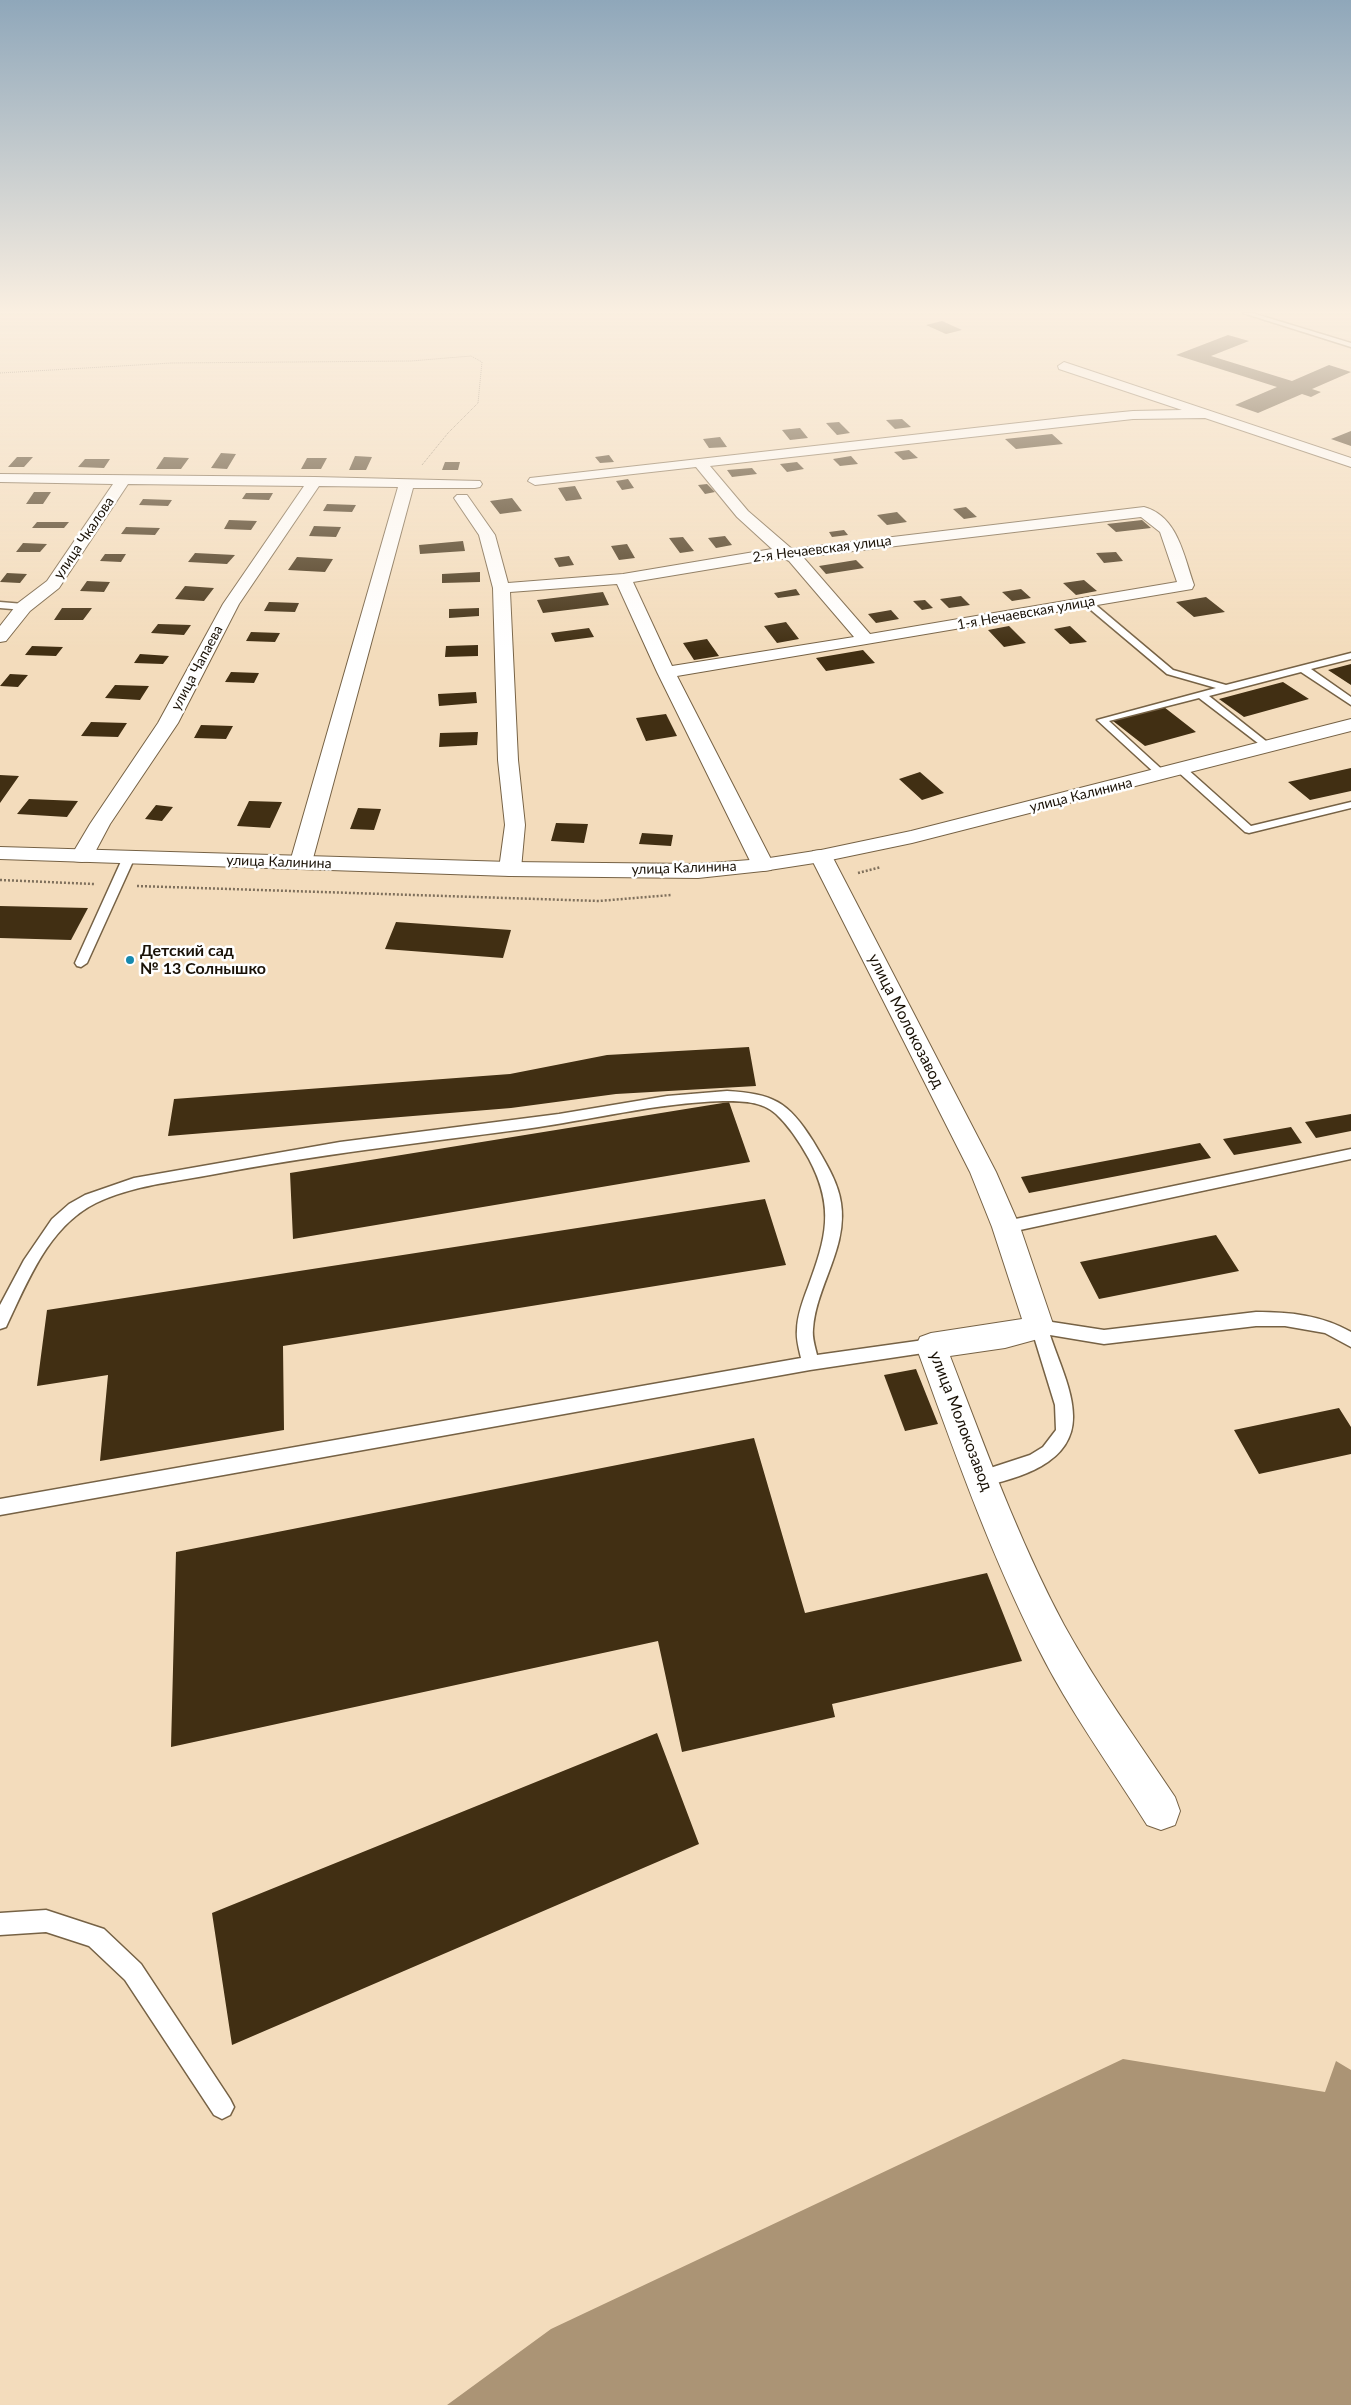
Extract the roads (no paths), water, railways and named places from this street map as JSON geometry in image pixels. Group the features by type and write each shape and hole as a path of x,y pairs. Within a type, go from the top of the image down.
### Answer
{"street":[{"path":"535,482 1033,425"},
{"path":"1239,425 1351,463"},
{"path":"699,462 752,524 795,558 866,640"},
{"path":"0,478 475,484"},
{"name":"улица Чкалова","path":"0,637 24,606 53,584 124,479"},
{"name":"улица Чапаева","path":"82,856 100,824 168,723 232,604 315,481"},
{"path":"301,862 408,483"},
{"path":"462,498 487,535 501,588 508,760 515,826 510,869"},
{"name":"2-я Нечаевская улица","path":"501,588 624,579 771,554 789,554 1144,512 1167,530 1186,585"},
{"path":"624,579 666,672 763,865"},
{"name":"1-я Нечаевская улица","path":"666,672 1088,603 1186,585"},
{"name":"улица Калинина","path":"0,853 510,869 698,871 763,865 821,856 912,837 1171,772 1351,724"},
{"name":"улица Молокозавод","path":"821,856 983,1172 1006,1227 1040,1327 1005,1336 931,1346 982,1479 1022,1575 1072,1675 1161,1811"}],"lane":[{"path":"1088,603 1170,672 1214,683 1226,689"},
{"path":"0,605 24,606"},
{"path":"1351,656 1102,720 1249,830 1351,805"},
{"path":"1304,669 1351,702"},
{"path":"1202,695 1267,747"},
{"path":"81,963 129,858"},
{"path":"0,1322 51,1232 66,1215 87,1201 109,1190 308,1152 559,1119 675,1100 730,1096 761,1100 783,1111 793,1121 830,1187 835,1211 832,1236 804,1328 810,1363"},
{"path":"1006,1227 1351,1154"},
{"path":"982,1479 1015,1472 1035,1463 1050,1450 1062,1435 1065,1417 1040,1327 1104,1337 1256,1319 1285,1319 1310,1322 1330,1328 1351,1340"},
{"path":"0,1507 810,1363 931,1346"},
{"path":"0,1924 46,1921 96,1937 133,1972 222,2107"}],"place":[{"name":"Детский сад № 13 Солнышко","path":"130,960"}]}
